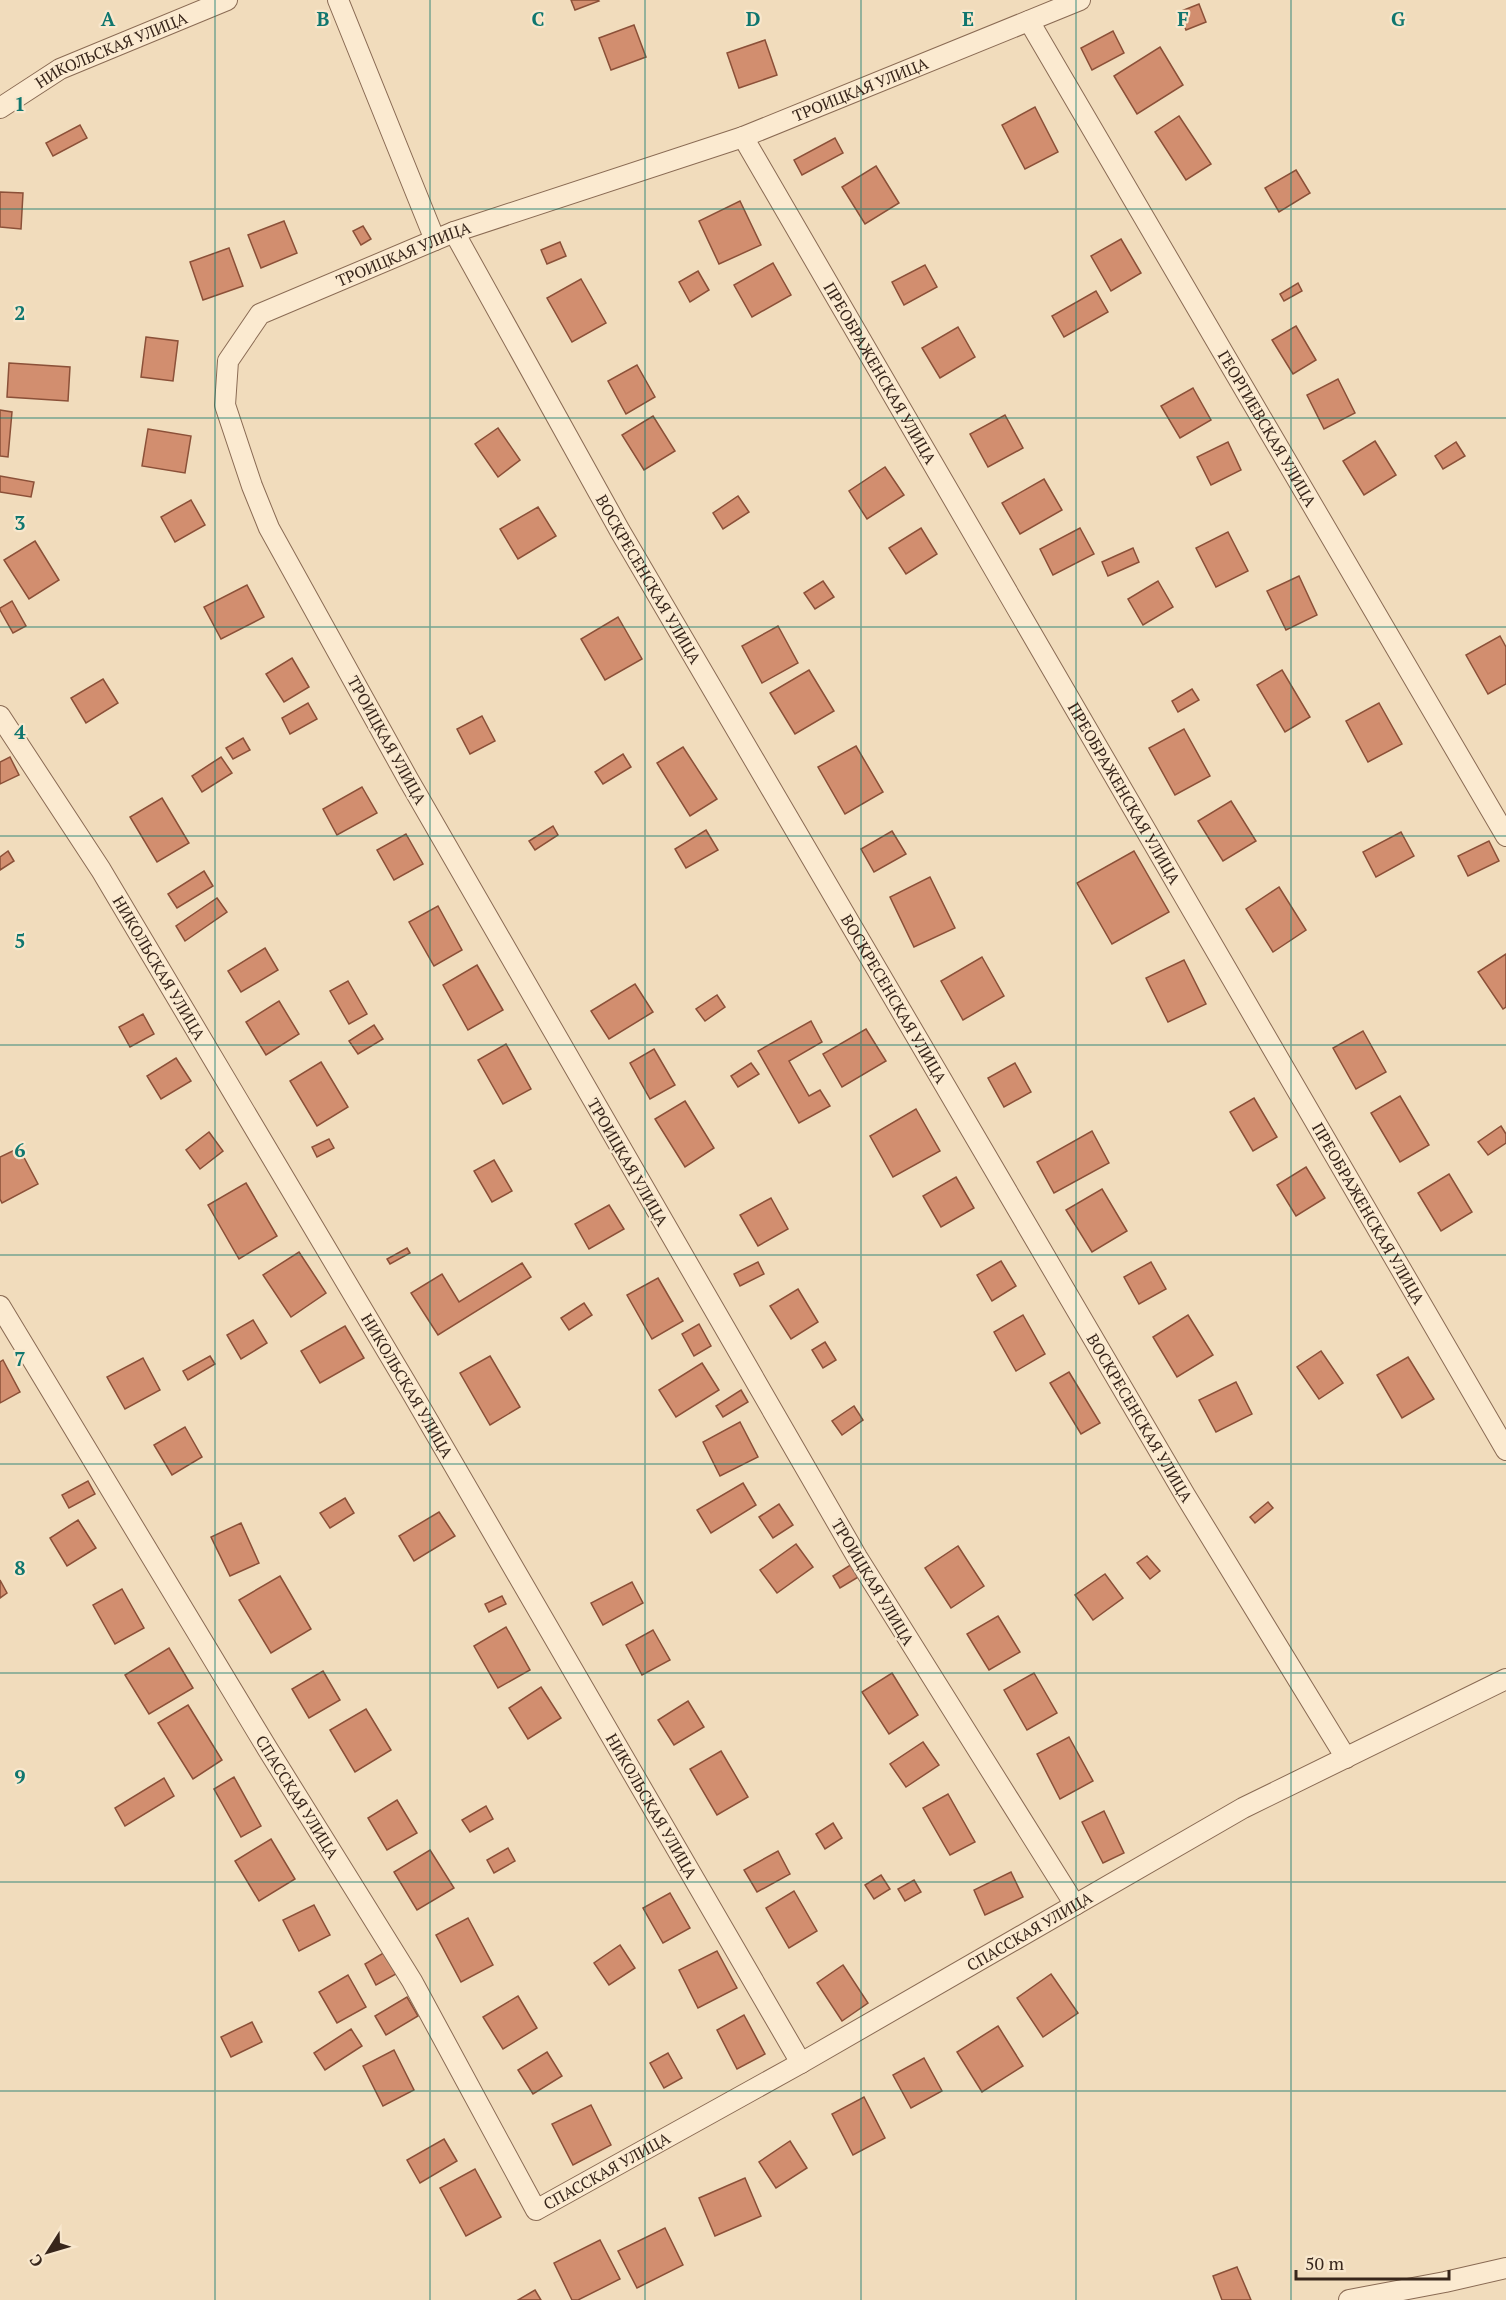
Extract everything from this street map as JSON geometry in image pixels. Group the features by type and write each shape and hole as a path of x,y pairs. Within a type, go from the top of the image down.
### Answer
{"street":[{"name":"НИКОЛЬСКАЯ УЛИЦА","path":"0,108 60,69 227,0"},
{"path":"338,0 435,240"},
{"name":"ТРОИЦКАЯ УЛИЦА","path":"1075,1905 857,1557 408,779 269,528 252,486 225,405 228,361 260,314 454,232 743,137 1080,0"},
{"name":"ГЕОРГИЕВСКАЯ УЛИЦА","path":"1029,21 1506,836"},
{"name":"ПРЕОБРАЖЕНСКАЯ УЛИЦА","path":"743,137 1506,1449"},
{"name":"ВОСКРЕСЕНСКАЯ УЛИЦА","path":"454,232 632,552 1185,1496 1346,1758"},
{"name":"НИКОЛЬСКАЯ УЛИЦА","path":"0,716 101,870 156,962 412,1393 801,2063"},
{"name":"СПАССКАЯ УЛИЦА","path":"0,1306 267,1748 412,1982 537,2210 801,2063 1243,1808 1506,1679"},
{"path":"1349,2300 1506,2268"}],"building":[{"path":"571,0 598,0 599,1 575,10"},
{"path":"1199,4 1206,22 1186,30 1179,12"},
{"path":"634,25 646,57 611,70 599,38"},
{"path":"1113,31 1124,53 1092,70 1081,48"},
{"path":"765,40 777,75 739,88 727,53"},
{"path":"1160,47 1183,85 1137,114 1114,76"},
{"path":"1035,107 1058,152 1025,169 1002,125"},
{"path":"1179,116 1211,164 1186,180 1155,132"},
{"path":"80,125 87,138 53,156 46,143"},
{"path":"835,138 843,153 802,175 794,160"},
{"path":"876,166 899,203 865,224 842,187"},
{"path":"1296,170 1310,193 1279,212 1265,188"},
{"path":"0,192 23,193 21,229 0,227"},
{"path":"740,201 761,245 719,264 699,221"},
{"path":"284,221 297,253 261,268 248,235"},
{"path":"363,226 371,239 361,245 353,231"},
{"path":"1121,239 1141,273 1111,291 1091,256"},
{"path":"560,242 566,256 547,264 541,250"},
{"path":"229,248 243,286 203,300 190,262"},
{"path":"773,263 791,295 752,317 734,285"},
{"path":"925,265 937,287 904,305 892,282"},
{"path":"698,271 709,290 690,302 679,282"},
{"path":"581,279 606,323 572,342 547,298"},
{"path":"1298,283 1302,291 1284,301 1280,294"},
{"path":"1096,291 1108,312 1064,337 1052,316"},
{"path":"1296,326 1316,360 1293,374 1272,340"},
{"path":"958,327 975,357 940,378 922,348"},
{"path":"146,337 178,341 173,381 141,377"},
{"path":"9,363 70,367 68,401 7,397"},
{"path":"637,365 655,397 626,414 608,381"},
{"path":"1338,379 1355,413 1324,429 1307,395"},
{"path":"1193,388 1211,420 1180,438 1161,406"},
{"path":"0,410 12,412 8,457 0,456"},
{"path":"1005,415 1023,448 988,467 970,434"},
{"path":"653,416 675,451 644,470 622,435"},
{"path":"498,428 520,460 498,477 475,444"},
{"path":"148,429 191,436 185,473 142,466"},
{"path":"1375,441 1396,475 1364,495 1343,461"},
{"path":"1228,442 1241,470 1211,485 1197,457"},
{"path":"1456,442 1465,456 1443,469 1435,456"},
{"path":"885,467 904,495 867,519 849,491"},
{"path":"0,476 34,482 31,497 0,492"},
{"path":"1044,479 1062,510 1020,534 1002,503"},
{"path":"738,496 749,512 723,529 713,513"},
{"path":"191,500 205,525 175,542 161,517"},
{"path":"538,507 556,536 518,559 500,529"},
{"path":"921,528 937,554 906,574 889,548"},
{"path":"1080,528 1094,554 1053,575 1040,549"},
{"path":"1228,532 1248,571 1216,587 1196,548"},
{"path":"35,541 59,580 29,599 4,560"},
{"path":"1133,548 1139,562 1108,576 1102,562"},
{"path":"1299,576 1317,615 1286,630 1267,591"},
{"path":"823,581 834,597 815,609 804,593"},
{"path":"1158,581 1173,607 1143,625 1128,599"},
{"path":"247,585 264,617 221,639 204,607"},
{"path":"12,601 26,626 13,633 0,610"},
{"path":"618,617 642,659 605,680 581,639"},
{"path":"778,626 798,663 762,683 742,646"},
{"path":"1500,636 1506,647 1506,684 1488,694 1466,655"},
{"path":"292,658 309,687 284,702 266,674"},
{"path":"809,670 834,711 795,734 770,693"},
{"path":"1282,670 1310,717 1285,732 1257,685"},
{"path":"103,679 118,703 86,723 71,698"},
{"path":"1192,689 1199,700 1178,712 1172,701"},
{"path":"308,703 317,719 290,734 282,718"},
{"path":"1379,703 1402,744 1368,762 1346,721"},
{"path":"482,716 495,741 470,754 457,729"},
{"path":"1184,729 1210,776 1175,795 1149,748"},
{"path":"243,738 250,750 233,759 226,748"},
{"path":"856,746 883,792 845,814 818,767"},
{"path":"683,747 717,799 690,816 657,763"},
{"path":"623,754 631,767 603,784 595,772"},
{"path":"10,757 19,775 0,784 0,762"},
{"path":"221,757 232,773 202,792 192,776"},
{"path":"362,787 377,813 337,835 323,809"},
{"path":"162,798 189,843 157,862 130,817"},
{"path":"1231,801 1256,841 1223,861 1198,821"},
{"path":"553,826 558,835 535,850 529,841"},
{"path":"706,830 718,850 686,868 675,849"},
{"path":"892,831 906,854 874,872 861,849"},
{"path":"1401,832 1414,856 1376,877 1363,852"},
{"path":"406,834 423,864 394,880 377,850"},
{"path":"1489,841 1499,861 1468,876 1458,856"},
{"path":"8,851 14,861 0,870 0,857"},
{"path":"1134,851 1169,912 1112,944 1077,883"},
{"path":"204,871 213,886 177,908 168,894"},
{"path":"930,877 955,928 914,947 890,897"},
{"path":"1279,887 1306,930 1273,952 1246,909"},
{"path":"217,898 227,912 185,941 176,926"},
{"path":"438,906 462,950 434,966 409,922"},
{"path":"265,948 278,970 241,992 228,971"},
{"path":"1506,954 1506,1007 1503,1009 1478,972"},
{"path":"982,957 1004,996 963,1020 941,981"},
{"path":"1184,960 1206,1004 1168,1022 1146,978"},
{"path":"477,965 503,1010 468,1030 443,985"},
{"path":"348,981 367,1014 349,1024 330,991"},
{"path":"635,984 653,1012 609,1039 591,1011"},
{"path":"717,995 725,1007 705,1021 696,1009"},
{"path":"279,1001 299,1034 266,1055 246,1022"},
{"path":"143,1014 154,1034 130,1047 119,1027"},
{"path":"811,1021 822,1042 789,1061 809,1096 820,1090 830,1106 799,1123 758,1051"},
{"path":"374,1025 383,1039 358,1054 349,1041"},
{"path":"866,1029 886,1061 842,1087 823,1054"},
{"path":"1363,1031 1386,1072 1356,1089 1333,1048"},
{"path":"506,1044 531,1089 503,1104 478,1060"},
{"path":"654,1049 675,1085 650,1099 630,1063"},
{"path":"176,1058 191,1081 161,1099 147,1076"},
{"path":"321,1062 348,1107 317,1126 290,1081"},
{"path":"751,1063 759,1074 738,1087 731,1076"},
{"path":"1015,1063 1031,1092 1004,1107 988,1078"},
{"path":"1400,1096 1429,1145 1400,1162 1371,1113"},
{"path":"1254,1098 1277,1137 1253,1151 1230,1112"},
{"path":"685,1101 714,1148 685,1167 655,1119"},
{"path":"916,1109 940,1151 893,1177 870,1136"},
{"path":"1501,1126 1506,1134 1506,1143 1488,1155 1478,1142"},
{"path":"1092,1131 1109,1163 1054,1193 1037,1162"},
{"path":"209,1132 223,1151 200,1169 186,1150"},
{"path":"329,1139 334,1148 317,1157 312,1147"},
{"path":"19,1148 38,1184 2,1203 0,1199 0,1157"},
{"path":"494,1160 512,1191 492,1202 474,1171"},
{"path":"1306,1167 1325,1198 1296,1216 1277,1185"},
{"path":"1449,1174 1472,1212 1441,1231 1418,1193"},
{"path":"956,1177 974,1208 941,1227 923,1196"},
{"path":"246,1183 277,1236 239,1259 208,1205"},
{"path":"1102,1189 1127,1231 1092,1252 1066,1210"},
{"path":"771,1198 788,1229 758,1246 740,1215"},
{"path":"609,1205 624,1229 589,1249 575,1224"},
{"path":"407,1248 410,1253 390,1264 387,1259"},
{"path":"299,1252 326,1293 291,1317 263,1275"},
{"path":"1001,1261 1016,1286 992,1301 977,1275"},
{"path":"758,1262 764,1274 740,1286 734,1274"},
{"path":"1151,1262 1166,1289 1139,1304 1124,1277"},
{"path":"522,1263 531,1277 438,1335 411,1293 442,1274 459,1302"},
{"path":"658,1278 683,1321 652,1339 627,1295"},
{"path":"798,1289 818,1322 791,1339 770,1306"},
{"path":"584,1303 592,1315 569,1330 561,1318"},
{"path":"1023,1315 1045,1354 1016,1371 994,1332"},
{"path":"1188,1315 1213,1355 1177,1377 1153,1337"},
{"path":"253,1320 267,1343 241,1359 227,1335"},
{"path":"699,1324 711,1346 694,1356 682,1334"},
{"path":"345,1326 364,1358 320,1383 301,1351"},
{"path":"825,1342 836,1360 823,1368 812,1350"},
{"path":"1321,1351 1343,1383 1319,1399 1297,1367"},
{"path":"210,1356 215,1364 188,1380 183,1371"},
{"path":"490,1356 520,1407 490,1425 460,1373"},
{"path":"1408,1357 1434,1399 1402,1418 1377,1375"},
{"path":"143,1358 160,1390 125,1409 107,1377"},
{"path":"3,1360 20,1392 0,1403 0,1362"},
{"path":"702,1363 719,1390 676,1417 659,1390"},
{"path":"1069,1372 1100,1423 1081,1434 1050,1383"},
{"path":"1236,1382 1252,1414 1216,1432 1199,1400"},
{"path":"741,1390 748,1402 723,1417 716,1406"},
{"path":"854,1406 863,1420 842,1435 832,1421"},
{"path":"740,1422 758,1457 720,1476 703,1442"},
{"path":"185,1427 202,1457 172,1475 154,1445"},
{"path":"88,1481 95,1494 69,1508 62,1495"},
{"path":"743,1483 756,1505 711,1533 697,1510"},
{"path":"345,1498 354,1513 330,1528 320,1513"},
{"path":"1268,1502 1273,1508 1255,1523 1250,1517"},
{"path":"779,1504 793,1525 773,1538 759,1517"},
{"path":"439,1512 455,1536 414,1561 399,1536"},
{"path":"78,1520 96,1548 67,1566 50,1538"},
{"path":"241,1523 259,1563 230,1576 211,1537"},
{"path":"796,1544 813,1567 777,1593 760,1570"},
{"path":"958,1546 984,1586 951,1608 925,1568"},
{"path":"1147,1556 1160,1571 1150,1579 1137,1563"},
{"path":"852,1564 860,1576 840,1588 833,1576"},
{"path":"1105,1574 1123,1598 1093,1620 1075,1595"},
{"path":"280,1576 311,1629 271,1653 239,1600"},
{"path":"0,1580 7,1593 0,1598"},
{"path":"632,1582 643,1603 603,1625 591,1603"},
{"path":"122,1589 144,1628 115,1644 93,1605"},
{"path":"502,1596 506,1604 489,1612 485,1604"},
{"path":"998,1616 1020,1652 989,1670 967,1634"},
{"path":"506,1627 530,1670 498,1688 474,1646"},
{"path":"653,1630 670,1660 642,1675 626,1645"},
{"path":"169,1648 193,1688 149,1714 125,1675"},
{"path":"323,1671 340,1700 309,1718 292,1689"},
{"path":"892,1673 918,1715 889,1734 862,1692"},
{"path":"1034,1673 1057,1713 1027,1730 1004,1690"},
{"path":"541,1687 561,1718 528,1739 509,1708"},
{"path":"688,1701 704,1727 674,1745 658,1720"},
{"path":"188,1705 222,1760 193,1779 158,1723"},
{"path":"366,1709 391,1750 355,1772 330,1730"},
{"path":"1069,1737 1093,1781 1060,1799 1037,1754"},
{"path":"923,1742 939,1765 906,1787 890,1764"},
{"path":"721,1751 748,1797 717,1815 690,1769"},
{"path":"234,1777 261,1826 241,1837 214,1789"},
{"path":"164,1778 174,1796 125,1826 115,1808"},
{"path":"948,1794 975,1842 950,1855 923,1808"},
{"path":"397,1800 417,1833 387,1850 368,1818"},
{"path":"486,1806 493,1819 470,1832 462,1820"},
{"path":"1104,1811 1124,1853 1103,1863 1082,1822"},
{"path":"833,1823 842,1838 825,1849 816,1834"},
{"path":"271,1839 295,1879 259,1901 235,1861"},
{"path":"508,1848 515,1861 494,1873 487,1860"},
{"path":"430,1850 454,1888 417,1910 394,1872"},
{"path":"778,1851 790,1874 757,1892 744,1870"},
{"path":"1011,1872 1023,1897 985,1915 974,1890"},
{"path":"881,1875 890,1889 874,1899 865,1885"},
{"path":"914,1880 921,1892 905,1901 898,1889"},
{"path":"794,1891 817,1931 789,1948 766,1908"},
{"path":"670,1893 690,1928 663,1943 643,1908"},
{"path":"314,1905 330,1935 299,1951 283,1920"},
{"path":"468,1918 493,1965 461,1982 436,1935"},
{"path":"620,1945 635,1968 609,1985 594,1963"},
{"path":"717,1951 737,1988 698,2008 679,1970"},
{"path":"385,1952 396,1974 376,1985 365,1964"},
{"path":"843,1965 868,2003 842,2021 817,1983"},
{"path":"1051,1974 1078,2013 1043,2037 1017,1998"},
{"path":"348,1975 366,2007 337,2023 319,1992"},
{"path":"518,1996 537,2028 503,2049 483,2017"},
{"path":"407,1997 418,2016 386,2035 375,2016"},
{"path":"744,2015 765,2054 737,2069 717,2030"},
{"path":"252,2022 262,2042 231,2057 221,2037"},
{"path":"998,2026 1023,2066 982,2092 957,2052"},
{"path":"351,2029 362,2046 325,2070 314,2053"},
{"path":"394,2050 414,2090 383,2106 363,2066"},
{"path":"547,2052 562,2076 533,2094 518,2070"},
{"path":"668,2053 682,2078 664,2088 650,2063"},
{"path":"924,2058 942,2091 911,2108 893,2075"},
{"path":"864,2097 885,2138 853,2155 832,2114"},
{"path":"591,2105 611,2145 573,2165 552,2124"},
{"path":"444,2139 457,2161 420,2183 407,2160"},
{"path":"790,2141 807,2168 776,2188 759,2162"},
{"path":"475,2169 501,2217 466,2236 440,2188"},
{"path":"745,2178 761,2216 715,2236 699,2198"},
{"path":"665,2228 683,2265 637,2288 618,2251"},
{"path":"600,2240 620,2279 578,2300 572,2300 554,2263"},
{"path":"1237,2267 1251,2300 1222,2300 1213,2276"},
{"path":"535,2290 541,2300 518,2300"}]}
